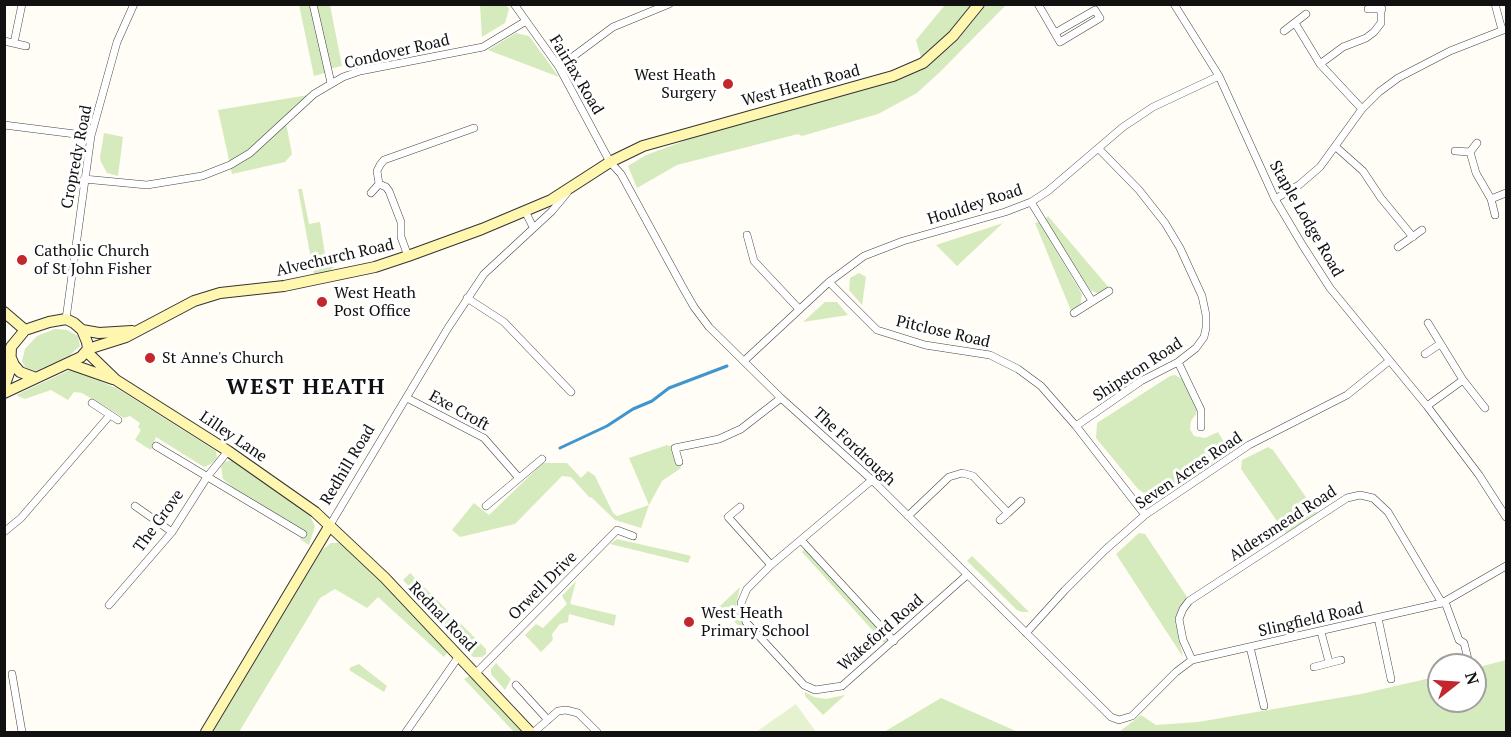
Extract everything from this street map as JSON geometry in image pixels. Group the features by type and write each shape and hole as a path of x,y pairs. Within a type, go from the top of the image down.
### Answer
{"street":[{"path":"14,43 22,4"},
{"name":"Cropredy Road","path":"66,320 91,136 117,42 134,4"},
{"path":"313,4 331,83"},
{"name":"Fairfax Road","path":"514,4 559,67 610,162"},
{"path":"559,67 613,27 669,4"},
{"name":"West Heath Road","path":"610,162 643,146 879,80 923,63 953,36 979,4"},
{"path":"1038,4 1060,42 1100,18 1095,10 1055,33"},
{"name":"Staple Lodge Road","path":"1174,4 1219,76 1275,199 1330,288 1427,406 1506,517"},
{"path":"1275,199 1299,185 1320,167 1336,147 1348,126 1379,92 1420,65 1504,29 1495,4"},
{"path":"1320,64 1343,47 1366,38 1374,32 1381,23 1382,7 1368,9"},
{"path":"1284,31 1306,14"},
{"name":"Condover Road","path":"84,179 147,185 202,176 230,165 250,153 314,94 343,77 360,71 483,46 526,21"},
{"path":"1295,23 1320,64 1362,109"},
{"path":"4,42 26,46"},
{"name":"Houldey Road","path":"744,361 850,264 878,249 1005,212 1030,202 1048,191 1123,127 1153,107 1219,76"},
{"path":"4,125 91,136"},
{"path":"371,193 379,183 378,171 384,160 474,128"},
{"path":"1470,152 1477,143"},
{"path":"1336,147 1363,171 1380,198 1413,237"},
{"name":"Shipston Road","path":"1076,426 1141,381 1178,362 1196,348 1204,337 1206,315 1202,296 1166,223 1139,190 1099,148"},
{"path":"1455,151 1470,152"},
{"path":"1470,152 1476,173 1491,199 1495,215"},
{"name":"Redhill Road","path":"206,732 467,298 484,274 552,211 571,188 610,162"},
{"name":"The Fordrough","path":"610,162 621,174 694,307 709,327 781,398 872,480 1111,717 1119,720"},
{"path":"379,183 389,191 401,222 401,237 408,256"},
{"name":"Alvechurch Road","path":"87,350 114,342 194,301 220,293 284,286 375,267 408,256 525,211 571,188"},
{"path":"1491,199 1506,193"},
{"path":"1030,202 1092,302"},
{"path":"525,211 533,227"},
{"path":"1398,247 1422,230"},
{"path":"747,235 754,261 799,309"},
{"name":"Pitclose Road","path":"829,282 877,330 925,345 990,355 1018,369 1041,386 1076,426 1145,515"},
{"path":"1074,314 1109,291"},
{"path":"467,298 504,322 571,392"},
{"path":"4,312 25,330"},
{"path":"4,387 9,350 25,330 49,322 66,320 74,322 82,330 87,350 70,364 4,393"},
{"path":"1428,322 1462,380 1485,408"},
{"name":"Alvechurch Road","path":"82,330 99,333 135,331"},
{"name":"Alvechurch Road","path":"96,361 98,355 114,342"},
{"path":"1425,354 1440,344"},
{"path":"9,350 14,365 20,372 36,378"},
{"name":"Lilley Lane","path":"87,350 116,380 228,451 330,525"},
{"name":"Seven Acres Road","path":"1026,633 1073,582 1145,515 1240,450 1347,395 1389,361"},
{"path":"1178,362 1201,410 1201,427"},
{"name":"Lilley Lane","path":"70,364 116,380"},
{"path":"1427,406 1462,380"},
{"path":"679,462 675,448 719,439 741,429 781,398"},
{"name":"Exe Croft","path":"407,399 484,438 519,478"},
{"path":"92,403 118,420"},
{"path":"4,532 21,518 110,415"},
{"path":"156,446 303,534"},
{"name":"The Grove","path":"109,605 172,532 207,477 228,451"},
{"path":"486,506 542,459"},
{"path":"908,516 949,477 962,473 974,476 1008,513"},
{"name":"Wakeford Road","path":"872,480 771,565 747,590 741,603 746,622 804,685 815,690 842,686 967,575"},
{"name":"Aldersmead Road","path":"1192,660 1183,640 1179,619 1189,601 1347,498 1360,495 1373,498 1388,512 1444,603"},
{"path":"1000,520 1021,501"},
{"path":"135,506 172,532"},
{"path":"740,507 728,517 771,565"},
{"name":"Rednal Road","path":"330,525 385,578 532,732 558,711 574,711 597,732"},
{"name":"Orwell Drive","path":"476,673 617,530 633,536"},
{"path":"801,540 894,641"},
{"name":"Slingfield Road","path":"1119,720 1132,716 1176,672 1192,660 1444,603 1506,566"},
{"path":"1444,603 1459,640 1464,643 1466,653"},
{"name":"Slingfield Road","path":"1378,618 1391,679"},
{"path":"1321,632 1329,662"},
{"name":"Slingfield Road","path":"1250,648 1264,706"},
{"path":"406,732 459,656"},
{"path":"1314,667 1341,660"},
{"path":"12,674 22,732"},
{"path":"516,685 548,720"}],"green space":[{"path":"299,5 330,5 342,66 328,69 328,72 314,76"},
{"path":"480,5 506,5 509,9 505,23 482,37"},
{"path":"945,5 974,5 951,34 921,57 916,40"},
{"path":"986,5 1006,5 917,93 878,114 802,136 798,134 677,165 637,188 628,166 646,155 692,138 893,80 924,67 954,44"},
{"path":"516,33 529,36 559,77 488,50"},
{"path":"314,94 285,118 292,154 285,162 232,174 218,110"},
{"path":"104,133 123,137 118,176 107,173 101,162"},
{"path":"298,189 302,189 309,224 320,222 326,261 330,267 334,267 329,271 314,275"},
{"path":"1048,216 1110,289 1099,294 1090,290 1045,219"},
{"path":"1039,222 1082,294 1080,308 1072,313 1035,223"},
{"path":"1003,223 957,266 936,245"},
{"path":"859,273 866,277 862,305 849,290 850,278"},
{"path":"825,302 837,302 848,315 803,322"},
{"path":"55,329 67,330 78,336 80,346 69,356 33,372 25,367 22,361 25,349 37,336"},
{"path":"72,369 118,389 216,451 217,458 204,467 156,437 151,450 135,440 141,430 138,427 140,423 130,416 124,418 82,393 74,392 68,400 51,390 25,399 16,395"},
{"path":"1175,375 1184,380 1198,406 1191,421 1190,429 1194,436 1205,438 1218,432 1230,452 1162,498 1148,496 1138,489 1096,438 1097,423"},
{"path":"667,445 675,448 681,468 662,481 649,505 629,458"},
{"path":"1268,447 1273,450 1317,513 1286,534 1241,469 1242,460"},
{"path":"233,460 310,516 315,526 309,545 300,539 305,531 236,490 223,479 221,467 224,462"},
{"path":"543,463 567,463 581,478 588,471 595,476 613,513 617,516 649,505 641,528 615,520 571,477 562,476 515,524 460,537 452,530 474,503 489,515"},
{"path":"1139,533 1145,534 1187,597 1179,610 1177,630 1183,657 1116,554"},
{"path":"617,539 691,556 688,563 610,544"},
{"path":"331,543 343,543 448,651 444,657 378,597 367,608 335,589 320,598 239,732 213,732 322,550"},
{"path":"806,548 889,638 884,643 802,552"},
{"path":"972,556 1029,612 1017,610 967,561"},
{"path":"410,573 486,649 486,654 482,657 473,657 403,580"},
{"path":"576,581 570,604 616,615 614,626 569,614 568,622 560,624 552,634 553,640 541,652 525,635 536,624 543,628 567,604 562,596"},
{"path":"740,587 736,606 746,630 745,633 720,606"},
{"path":"1506,660 1506,732 1119,732 1141,715 1156,725 1198,722 1361,694 1427,679 1427,713 1487,713 1487,665"},
{"path":"496,663 511,679 505,690 491,674 491,669"},
{"path":"359,664 387,686 384,692 349,670"},
{"path":"471,675 525,732 514,732 464,679"},
{"path":"805,692 814,697 826,699 845,695 823,715 805,696"},
{"path":"941,698 1018,732 884,732"},
{"path":"796,704 816,732 756,732"}],"waterway":[{"path":"560,448 607,426 633,409 652,401 669,388 727,366"}],"place":[{"name":"West Heath Surgery","path":"728,84"},
{"name":"Catholic Church of St John Fisher","path":"22,260"},
{"name":"West Heath Post Office","path":"322,302"},
{"name":"St Anne's Church","path":"150,358"},
{"name":"West Heath Primary School","path":"689,622"}],"district":[{"name":"WEST HEATH","path":"306,388"}]}
